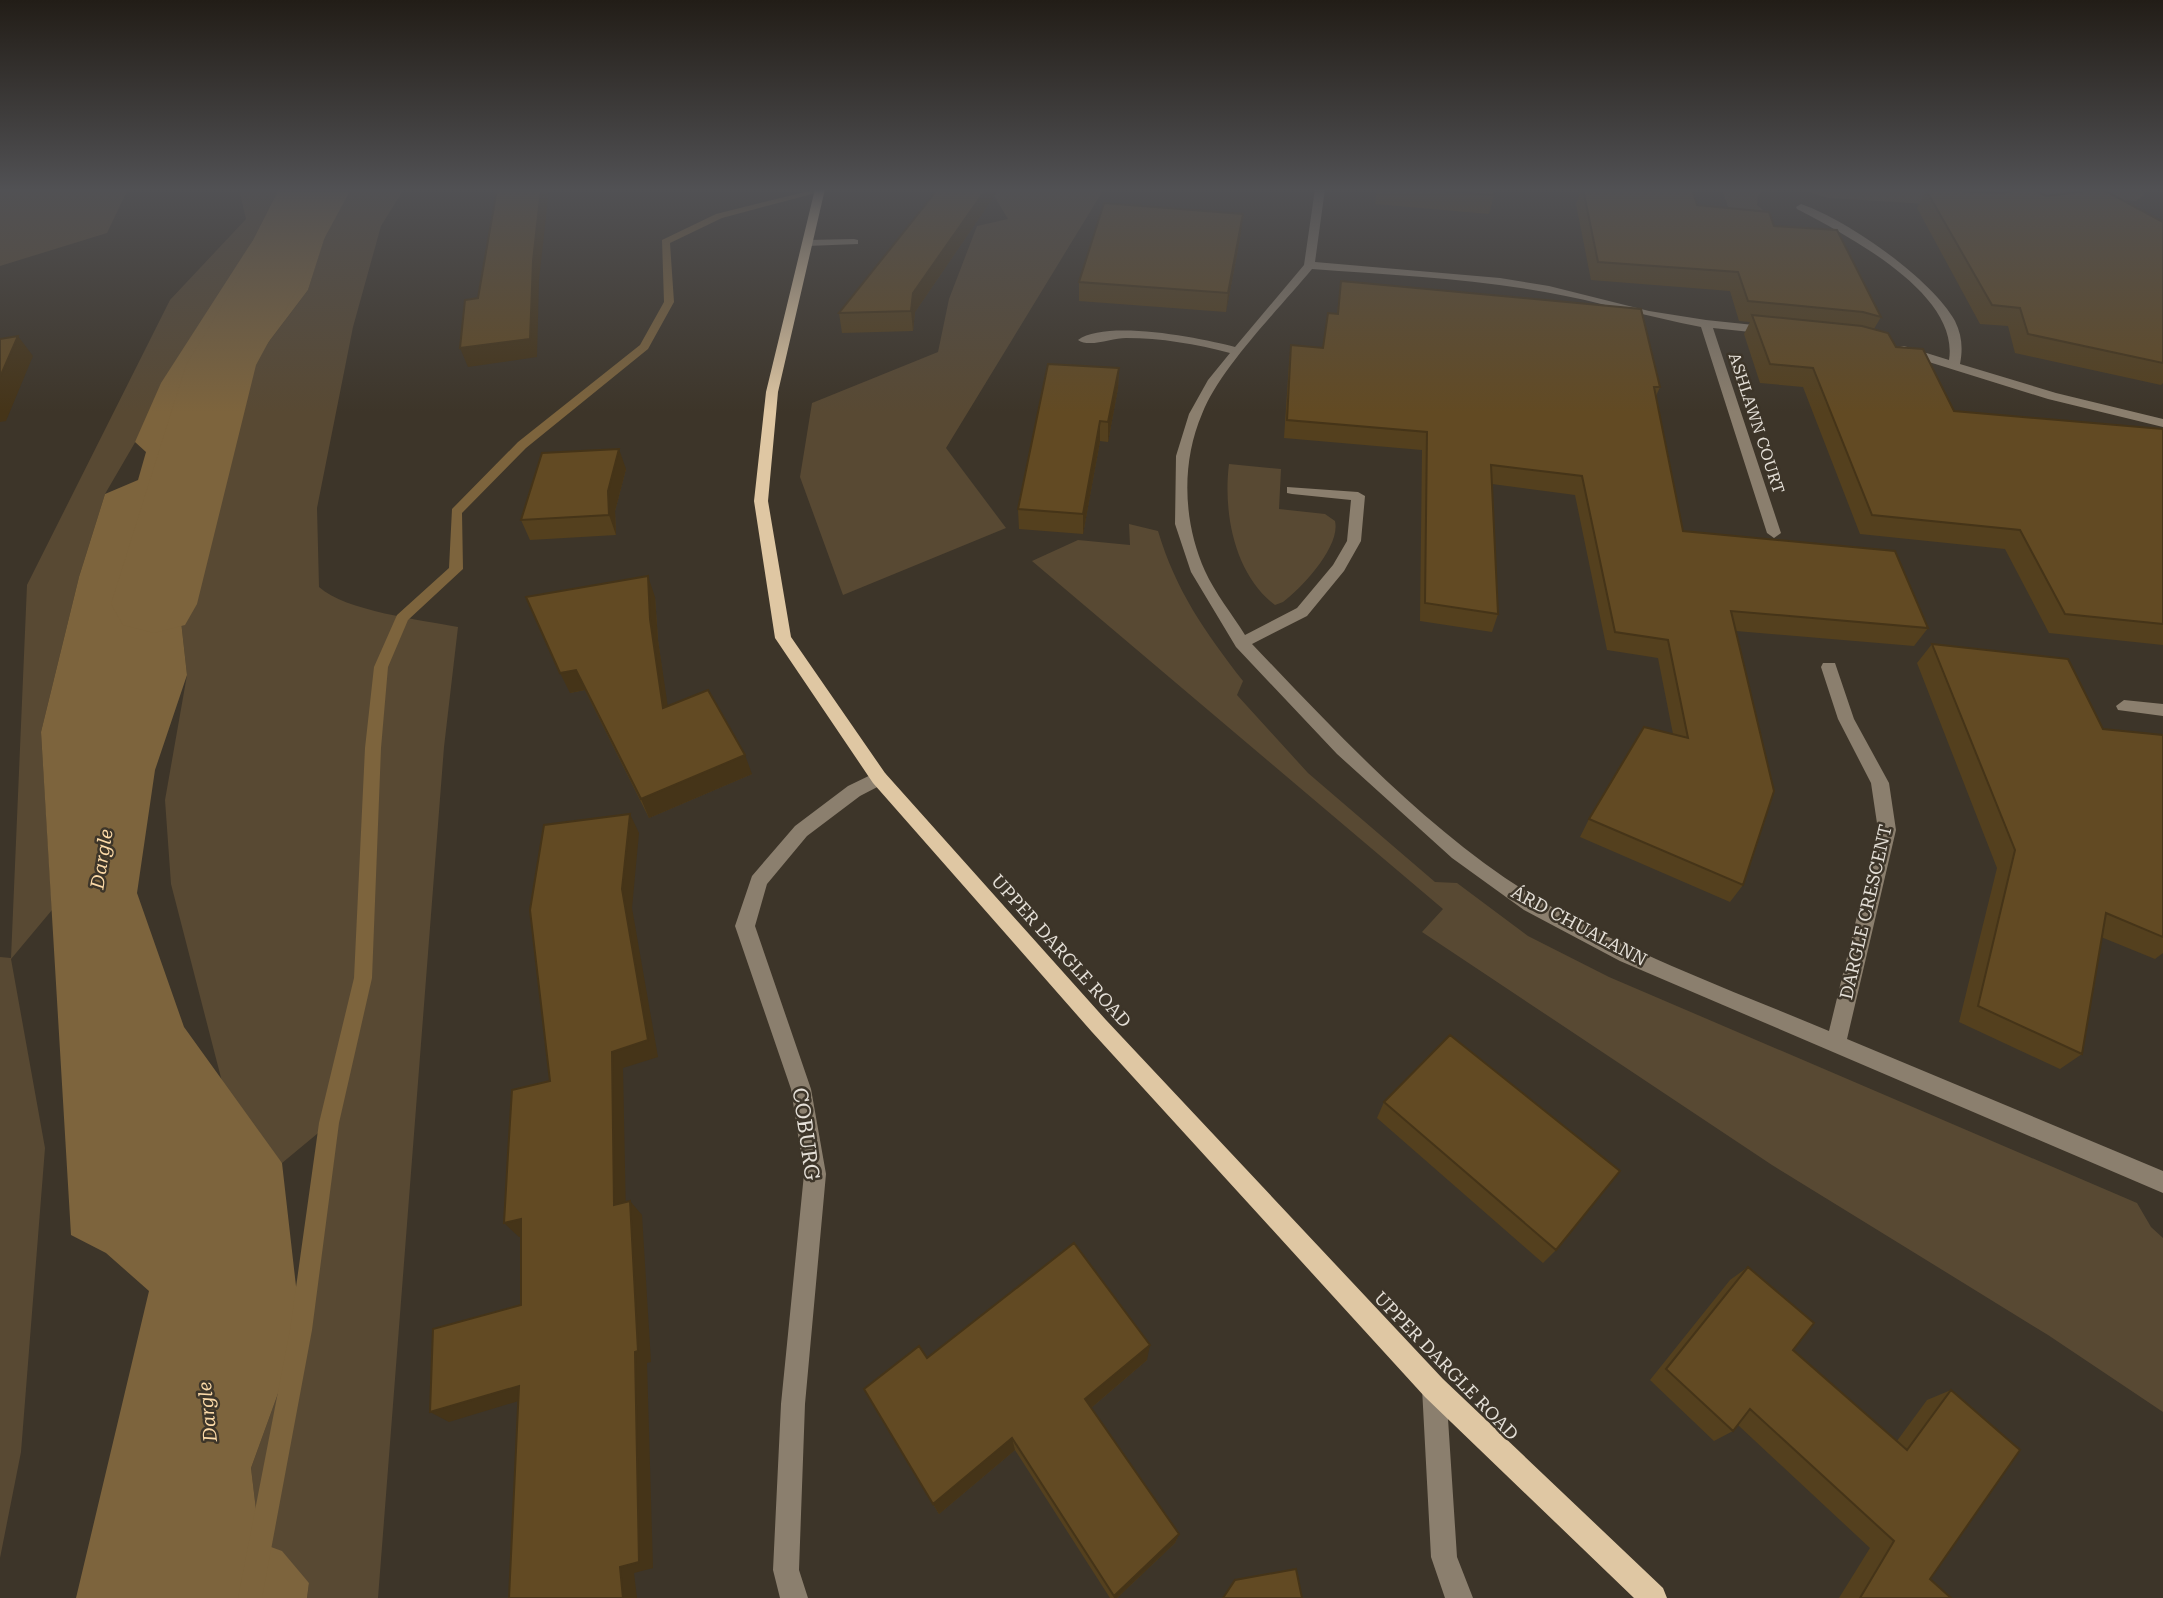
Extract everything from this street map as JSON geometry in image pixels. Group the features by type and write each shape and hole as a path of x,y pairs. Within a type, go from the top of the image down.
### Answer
{"main road":[{"name":"UPPER DARGLE ROAD","path":"802,264 772,392 761,501 783,638 879,778 1099,1026 1433,1388 1653,1598"}],"street":[{"path":"1894,264 1928,295 1951,326 1956,344 1954,364"},
{"name":"ASHLAWN COURT","path":"1309,265 1500,281 1706,324 1786,332"},
{"name":"ÁRD CHUALANN","path":"1309,265 1213,380 1195,414 1181,471 1182,524 1198,572 1242,643 1362,767 1458,853 1531,904 1627,955 2163,1182"},
{"name":"ASHLAWN COURT","path":"1706,324 1774,533"},
{"path":"1084,340 1124,334 1194,340 1237,351"},
{"path":"1889,347 1954,364 2040,393 2163,423"},
{"path":"1242,643 1302,612 1339,568 1354,541 1358,496 1292,490"},
{"name":"DARGLE CRESCENT","path":"1829,667 1846,719 1878,773 1888,808 1887,830 1836,1044"},
{"path":"2124,706 2163,710"},
{"name":"COBURG","path":"794,1598 786,1570 793,1418 815,1174 801,1089 745,926 759,881 801,831 854,791 879,778"},
{"path":"1433,1388 1444,1557 1460,1598"}],"shaded area":[{"path":"204,264 239,264 105,494 79,577 41,732 52,910 11,959 45,1148 21,1452 0,1558 0,957 11,958 27,585 170,300"},
{"path":"316,264 371,264 353,327 317,508 319,587 331,595 365,608 458,627 444,747 378,1598 307,1598 309,1583 260,1544 251,1468 301,1330 329,1124 282,1163 227,1101 171,884 165,800 187,675 179,603 230,415 261,352 308,290"},
{"path":"963,264 1059,264 946,448 1006,528 843,595 800,477 812,403 938,352 949,299"},
{"path":"1229,464 1281,469 1279,509 1325,514 1335,521 1332,542 1318,566 1291,596 1275,605 1250,577 1234,541 1228,502"},
{"path":"1129,524 1158,531 1165,553 1193,610 1243,681 1237,695 1308,773 1435,882 1457,883 1528,936 1609,977 2137,1203 2151,1227 2163,1238 2163,1412 2048,1335 1772,1165 1422,932 1443,909 1032,561 1078,540 1130,545"}],"water":[{"path":"238,264 316,264 308,290 261,352 230,415 182,456 183,465 213,485 179,603 187,675 155,770 137,893 184,1027 282,1163 301,1330 251,1468 260,1543 282,1551 309,1583 307,1598 76,1598 149,1291 106,1253 71,1235 41,732 79,577 105,494 138,480 146,452 135,442 161,383"}],"building":[{"path":"484,264 533,264 530,339 460,348 465,300 478,298"},
{"path":"878,264 934,264 913,293 911,311 839,313"},
{"path":"1085,264 1234,264 1228,293 1079,282"},
{"path":"1620,264 1854,264 1881,317 1863,312 1748,301 1738,272"},
{"path":"1968,264 2163,264 2163,363 2028,334 2020,308 1992,305"},
{"path":"1341,281 1641,309 1660,387 1654,387 1683,531 1895,551 1928,628 1731,611 1774,791 1743,885 1589,819 1644,727 1688,738 1668,640 1615,632 1582,476 1491,465 1498,614 1425,603 1427,432 1287,420 1291,345 1323,348 1328,313 1338,314"},
{"path":"1752,315 1862,326 1888,333 1896,347 1923,349 1954,411 2163,429 2163,624 2065,614 2020,530 1872,515 1813,368 1770,364"},
{"path":"18,336 0,377 0,339"},
{"path":"1048,364 1119,368 1108,422 1100,421 1083,514 1018,509"},
{"path":"619,449 608,491 609,515 521,520 542,453"},
{"path":"648,576 650,619 663,708 708,690 745,755 641,799 576,670 560,673 526,597"},
{"path":"1932,644 2068,659 2103,729 2163,735 2163,937 2106,913 2082,1054 1978,1006 2015,850"},
{"path":"630,814 622,889 648,1040 612,1052 614,1205 630,1201 638,1351 635,1352 639,1562 620,1567 623,1598 509,1598 519,1386 430,1412 433,1329 521,1305 521,1219 504,1223 512,1090 550,1081 530,910 544,825"},
{"path":"1450,1035 1620,1171 1556,1250 1384,1102"},
{"path":"1074,1243 1150,1345 1085,1399 1179,1534 1114,1596 1012,1438 933,1504 864,1389 919,1346 927,1358"},
{"path":"1748,1267 1814,1323 1793,1350 1907,1450 1951,1390 2020,1450 1930,1579 1951,1598 1860,1598 1894,1541 1750,1409 1733,1431 1666,1369"},
{"path":"1296,1569 1302,1598 1223,1598 1235,1580"}],"waterway":[{"name":"Dargle","path":"154,604 221,365 279,264"},
{"path":"250,1598 301,1330 329,1123 363,978 373,748 381,667 402,618 456,569 456,512 522,445 644,347 669,302 666,264"}]}
